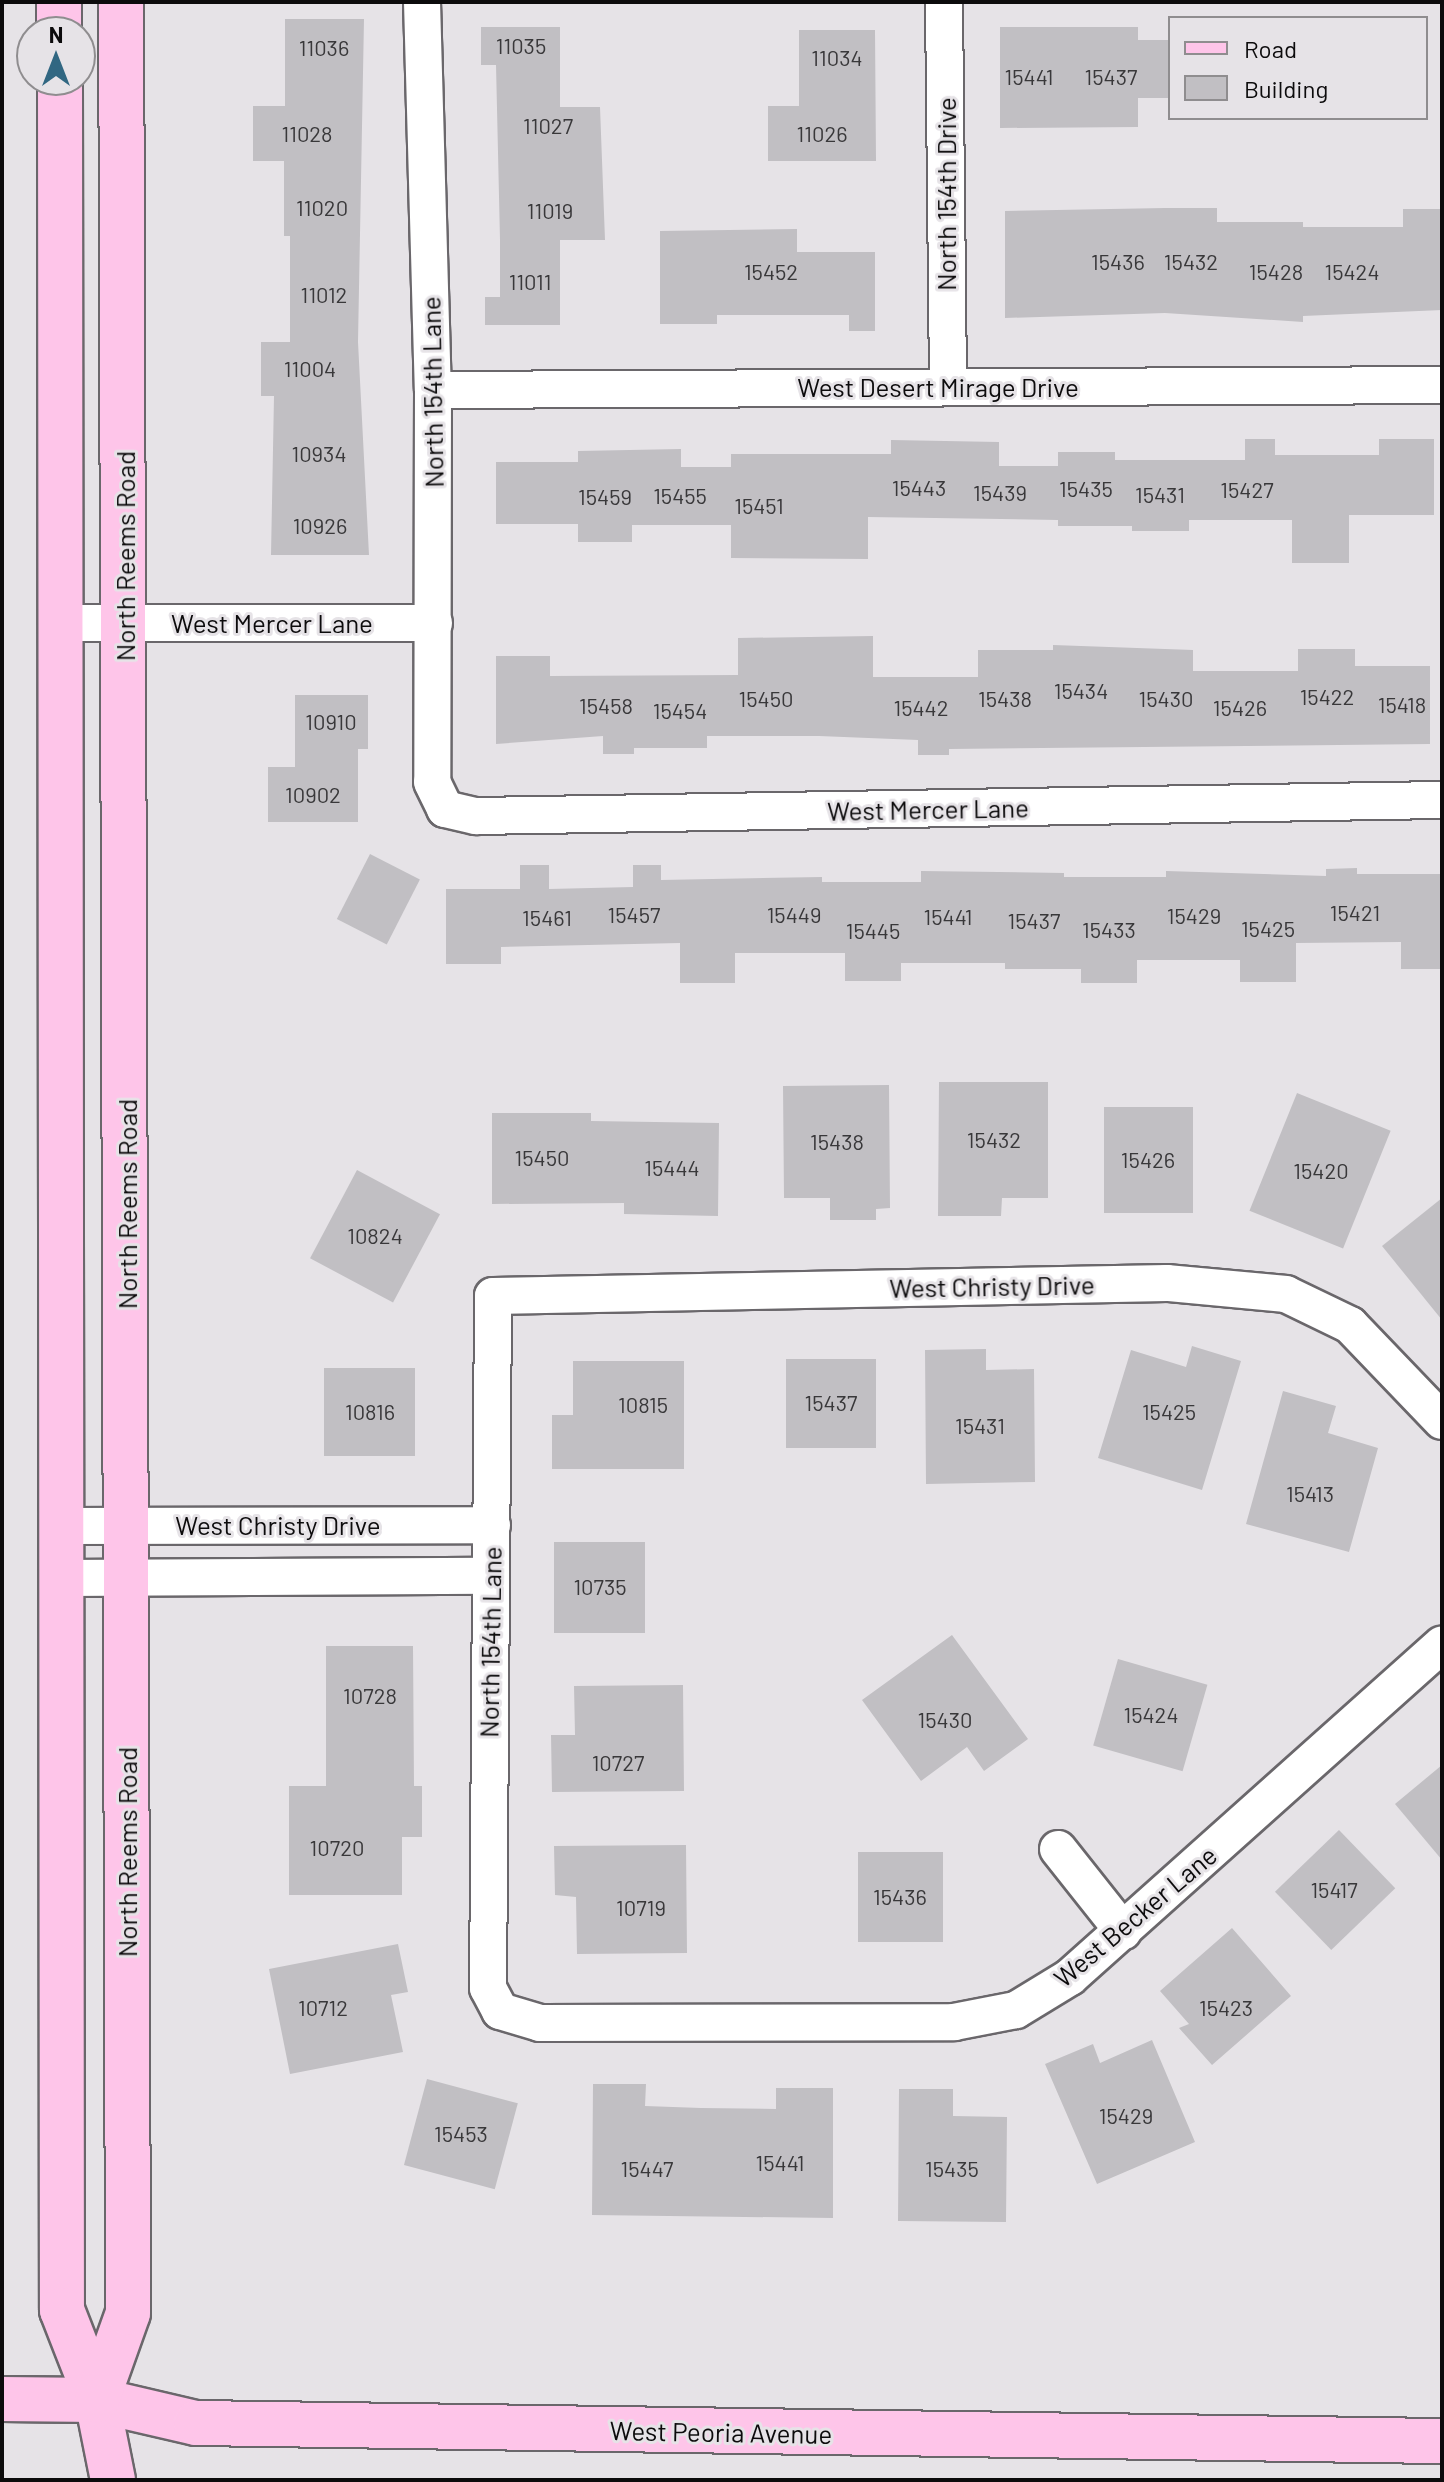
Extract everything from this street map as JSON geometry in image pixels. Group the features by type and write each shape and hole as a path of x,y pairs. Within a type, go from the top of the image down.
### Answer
{"main road":[{"name":"North Reems Road","path":"97,2400 128,2313 126,624 121,2"},
{"path":"60,96 64,1526 62,2310 97,2400 113,2480"},
{"name":"West Peoria Avenue","path":"2,2399 97,2400 196,2423 1442,2441"}],"street":[{"name":"North 154th Lane","path":"422,2 433,390 432,782"},
{"name":"North 154th Drive","path":"944,2 948,387"},
{"name":"West Desert Mirage Drive","path":"433,390 1442,385"},
{"name":"West Mercer Lane","path":"63,623 434,623"},
{"name":"West Mercer Lane","path":"432,782 445,809 476,816 1442,800"},
{"name":"West Christy Drive","path":"493,1296 1167,1283 1286,1294 1350,1325 1442,1421"},
{"name":"North 154th Lane","path":"488,1988 493,1296"},
{"path":"305,1525 306,1577"},
{"name":"West Christy Drive","path":"64,1526 492,1525"},
{"name":"West Christy Drive","path":"63,1578 490,1576"},
{"name":"West Becker Lane","path":"488,1988 500,2011 540,2023 954,2022 1016,2010 1070,1977 1442,1644"},
{"path":"1058,1849 1123,1931"}],"building":[{"path":"285,19 364,19 358,342 369,555 271,555 274,396 261,396 261,342 290,342 290,236 284,236 284,161 253,161 253,106 285,106"},
{"path":"481,27 560,27 560,107 600,107 605,240 560,240 560,325 485,325 485,297 500,297 500,240 496,65 481,65"},
{"path":"1000,27 1138,27 1138,40 1168,40 1168,98 1138,98 1138,127 1000,128"},
{"path":"799,30 875,30 876,161 768,161 768,106 799,106"},
{"path":"1217,208 1217,222 1303,222 1303,227 1403,227 1403,209 1442,209 1442,310 1303,316 1303,322 1165,313 1005,318 1005,211"},
{"path":"797,229 797,252 875,252 875,331 849,331 849,315 717,315 717,324 660,324 660,231"},
{"path":"1245,439 1275,439 1275,455 1379,455 1379,439 1434,439 1434,515 1349,515 1349,563 1292,563 1292,520 1189,520 1189,531 1132,531 1132,526 1058,526 1058,520 868,517 868,559 731,558 731,525 632,525 632,542 578,542 578,524 496,524 496,462 578,462 578,451 681,449 681,467 731,467 731,454 891,454 891,440 999,442 999,466 1058,466 1058,452 1115,452 1115,460 1245,460"},
{"path":"873,636 873,677 978,677 978,650 1053,650 1053,645 1193,650 1193,671 1298,671 1298,649 1355,649 1355,666 1430,666 1430,744 949,749 949,755 918,755 918,740 819,736 707,736 707,748 634,748 634,754 603,754 603,736 496,744 496,656 550,656 550,676 738,675 738,638"},
{"path":"295,695 368,695 368,749 358,749 358,822 268,822 268,767 295,767"},
{"path":"370,854 420,879 387,944 337,919"},
{"path":"520,865 549,865 549,889 633,887 633,865 661,865 661,880 822,877 822,882 921,882 921,871 1064,873 1064,877 1166,877 1166,871 1326,876 1326,869 1357,868 1357,874 1442,874 1442,969 1401,969 1401,942 1296,943 1296,982 1240,982 1240,960 1137,960 1137,983 1081,983 1081,969 1005,969 1005,963 901,963 901,981 845,981 845,953 735,953 735,983 680,983 680,943 501,947 501,964 446,964 446,889 520,889"},
{"path":"939,1082 1048,1082 1048,1198 1002,1198 1001,1216 938,1216"},
{"path":"889,1085 890,1208 876,1209 876,1220 830,1220 830,1198 784,1198 783,1086"},
{"path":"1297,1093 1391,1131 1343,1249 1249,1211"},
{"path":"1104,1107 1193,1107 1193,1213 1104,1213"},
{"path":"492,1113 591,1113 591,1121 719,1123 718,1216 624,1214 624,1203 492,1204"},
{"path":"357,1170 440,1214 393,1302 310,1258"},
{"path":"1442,1198 1442,1320 1382,1246"},
{"path":"1192,1346 1241,1361 1202,1490 1098,1458 1131,1350 1186,1367"},
{"path":"986,1349 986,1370 1034,1369 1035,1482 926,1484 925,1350"},
{"path":"786,1359 876,1359 876,1448 786,1448"},
{"path":"573,1361 684,1361 684,1469 552,1469 552,1415 573,1415"},
{"path":"324,1368 415,1368 415,1456 324,1456"},
{"path":"1283,1391 1336,1406 1328,1433 1378,1448 1349,1552 1246,1524"},
{"path":"554,1542 645,1542 645,1633 554,1633"},
{"path":"952,1635 1028,1739 984,1771 967,1747 921,1781 862,1700"},
{"path":"326,1646 413,1646 414,1786 422,1786 422,1837 402,1837 402,1895 289,1895 289,1786 326,1786"},
{"path":"1118,1659 1207,1685 1183,1771 1093,1746"},
{"path":"683,1685 684,1791 552,1792 551,1735 575,1735 574,1686"},
{"path":"1442,1765 1442,1860 1395,1804"},
{"path":"1339,1830 1395,1888 1331,1950 1275,1892"},
{"path":"686,1845 687,1953 577,1954 576,1897 555,1895 554,1846"},
{"path":"858,1852 943,1852 943,1942 858,1942"},
{"path":"1232,1928 1291,1996 1212,2065 1179,2028 1189,2024 1160,1991"},
{"path":"398,1944 408,1992 391,1995 403,2052 290,2074 269,1969"},
{"path":"1152,2040 1195,2142 1097,2184 1045,2064 1093,2044 1100,2063"},
{"path":"427,2079 518,2103 495,2189 404,2165"},
{"path":"593,2084 646,2084 645,2106 701,2108 776,2109 776,2088 833,2088 833,2218 592,2215"},
{"path":"899,2089 953,2089 953,2116 1007,2117 1006,2222 898,2221"}]}
